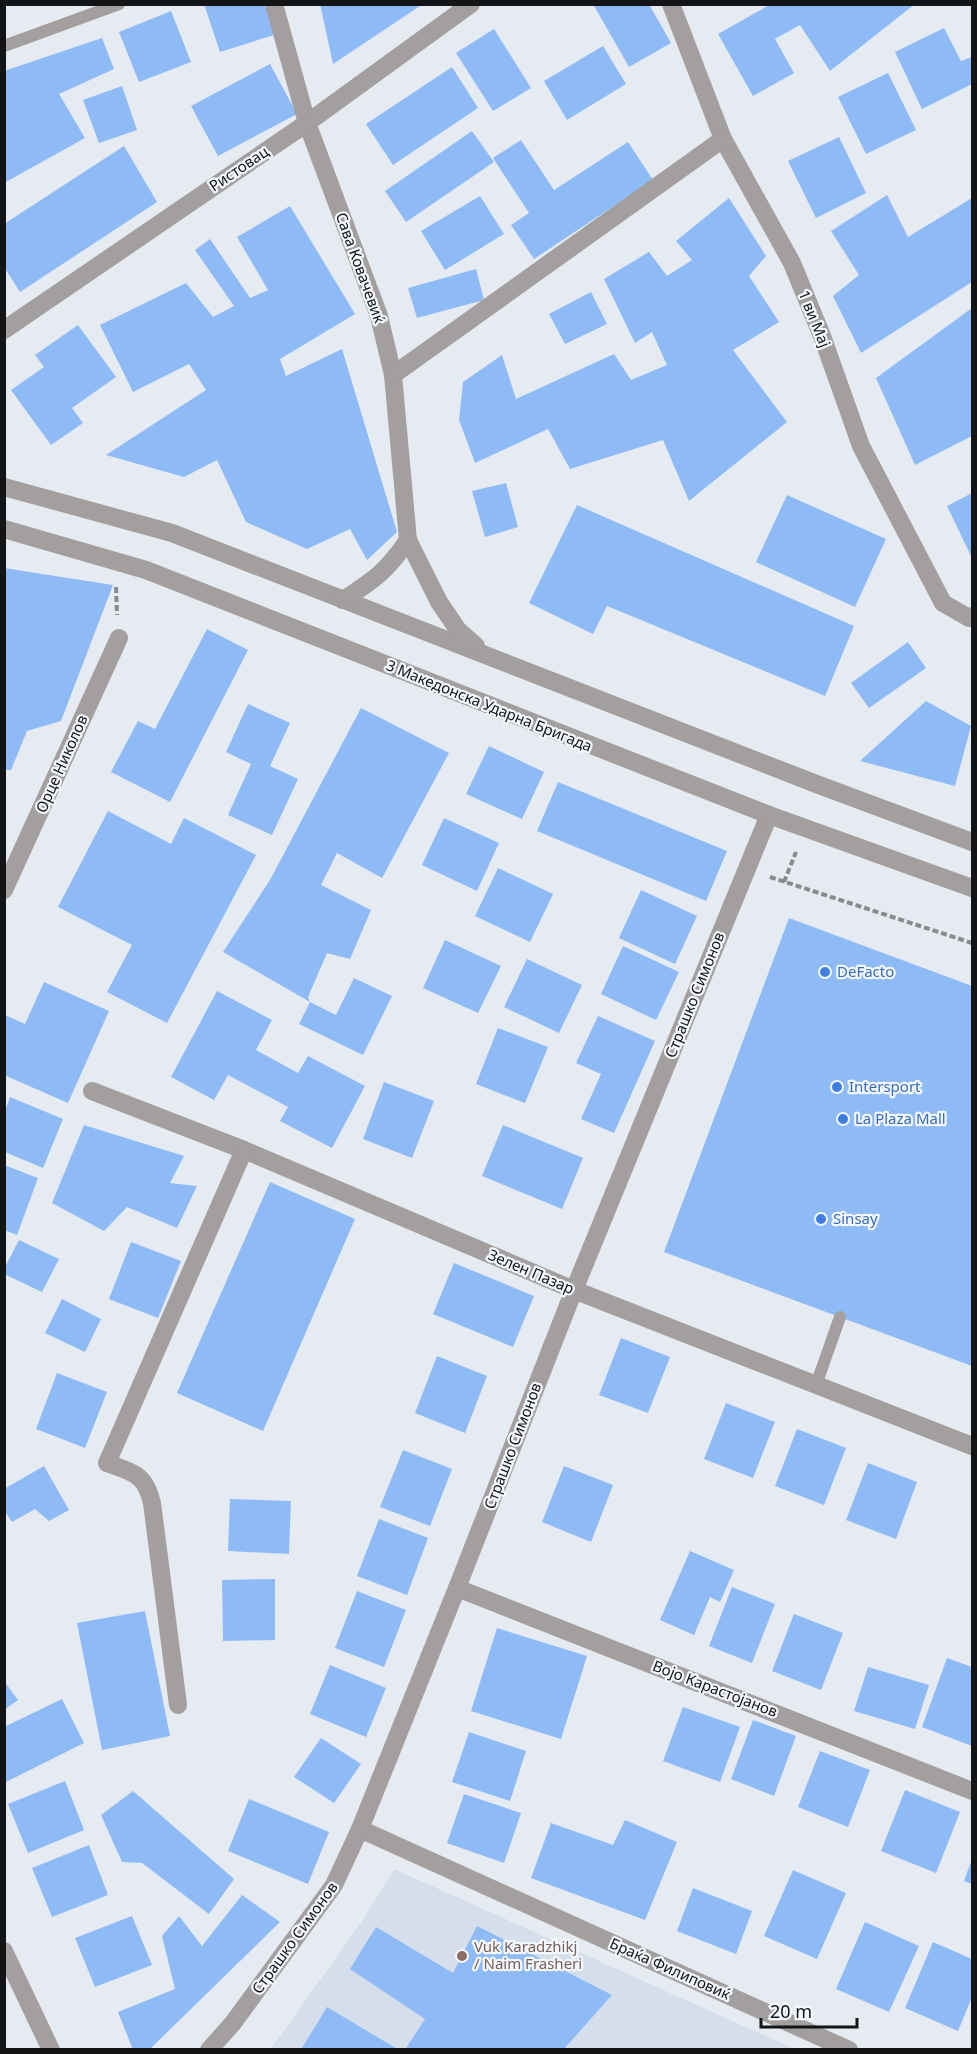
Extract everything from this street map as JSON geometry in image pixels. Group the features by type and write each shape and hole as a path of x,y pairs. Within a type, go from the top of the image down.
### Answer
{"street":[{"name":"Сава Ковачевиќ","path":"274,4 307,123 379,316 393,375 408,540"},
{"name":"Ристовац","path":"4,330 307,123 471,4"},
{"name":"1 ви Мај","path":"671,4 723,139 792,263 822,336 861,446 943,603 969,618 972,616"},
{"path":"393,375 723,139"},
{"path":"4,487 172,533 819,785 972,842"},
{"name":"3 Македонска Ударна Бригада","path":"4,529 147,570 769,815 972,888"},
{"path":"343,600 387,569 408,540 439,602 458,630 484,654"},
{"name":"Орце Николов","path":"4,890 119,638"},
{"name":"Страшко Симонов","path":"209,2049 233,2023 334,1885 360,1829 574,1290 769,815"},
{"name":"Зелен Пазар","path":"92,1091 244,1150 574,1290 972,1446"},
{"path":"177,1705 149,1488 139,1476 107,1463 244,1150"},
{"name":"Војо Карастојанов","path":"457,1588 972,1791"},
{"name":"Браќа Филиповиќ","path":"360,1829 849,2049"},
{"path":"4,1951 51,2049"}],"lane":[{"path":"4,46 119,4"},
{"path":"816,1385 840,1317"}],"path":[{"path":"119,638 116,587 123,563"},
{"path":"784,882 806,828"},
{"path":"747,870 972,942"}],"shaded area":[{"name":"Vuk Karadzhikj / Naim Frasheri","path":"394,1869 795,2049 270,2050 362,1921"}],"building":[{"path":"204,4 267,4 277,34 220,52"},
{"path":"320,4 423,4 333,64"},
{"path":"593,4 649,4 671,43 629,67"},
{"path":"771,4 915,4 830,71 800,25 775,39 794,73 753,96 718,34"},
{"path":"171,11 191,62 139,82 119,32"},
{"path":"944,28 961,61 972,57 972,84 922,109 895,52"},
{"path":"494,29 531,88 493,111 456,53"},
{"path":"102,38 114,69 59,94 85,138 4,183 4,71"},
{"path":"603,46 626,84 567,120 544,81"},
{"path":"270,64 297,114 218,156 191,106"},
{"path":"452,67 478,108 393,165 366,124"},
{"path":"888,73 916,130 866,154 838,97"},
{"path":"122,86 137,130 99,143 83,100"},
{"path":"472,131 494,162 406,222 385,191"},
{"path":"839,137 866,193 816,218 788,161"},
{"path":"521,140 554,190 628,142 653,180 534,259 511,225 529,213 493,158"},
{"path":"124,146 157,202 20,292 4,267 4,224"},
{"path":"887,195 908,237 972,198 972,282 861,353 833,296 859,275 831,231"},
{"path":"480,196 504,234 445,270 421,231"},
{"path":"729,198 766,256 749,276 779,322 733,350 787,422 689,501 663,440 570,469 548,429 475,463 459,420 463,382 502,355 516,399 614,354 631,380 667,365 652,332 635,343 604,279 649,252 667,276 692,260 676,241"},
{"path":"290,206 355,314 280,359 286,376 342,349 397,532 367,560 350,529 307,549 246,522 217,460 184,477 106,455 206,390 189,364 133,392 100,325 186,283 213,317 234,306 195,250 210,239 250,298 268,290 237,237"},
{"path":"476,269 484,300 417,318 408,288"},
{"path":"591,292 607,324 565,344 549,314"},
{"path":"972,308 972,436 915,465 876,378"},
{"path":"78,325 116,377 72,408 83,423 51,445 11,390 44,367 35,355"},
{"path":"506,483 518,527 485,537 472,491"},
{"path":"972,493 972,558 947,506"},
{"path":"787,495 886,539 855,607 756,562"},
{"path":"577,505 854,626 825,696 607,606 593,634 529,603"},
{"path":"4,568 113,585 61,721 27,731 11,770 4,770"},
{"path":"207,629 248,650 170,802 111,772 138,721 155,729"},
{"path":"908,642 926,668 869,708 851,683"},
{"path":"926,701 971,726 955,786 860,761"},
{"path":"248,704 290,723 270,766 298,779 272,835 228,815 251,764 226,752"},
{"path":"361,708 449,753 382,878 337,853 321,885 371,910 350,959 327,953 308,997 310,1002 223,952 270,880"},
{"path":"489,746 544,772 522,819 466,794"},
{"path":"558,782 727,851 706,901 537,831"},
{"path":"108,811 171,844 184,818 256,855 167,1023 107,992 132,945 58,907"},
{"path":"444,818 499,843 477,891 422,865"},
{"path":"498,868 553,894 530,942 475,916"},
{"path":"641,890 697,916 675,964 619,938"},
{"name":"La Plaza Mall","path":"789,918 972,986 972,1366 664,1252"},
{"path":"445,940 501,966 478,1013 423,988"},
{"path":"623,946 679,972 656,1020 601,994"},
{"path":"527,959 582,985 559,1033 504,1007"},
{"path":"354,978 392,996 363,1055 299,1024 310,1002 336,1015"},
{"path":"44,982 109,1011 68,1103 4,1075 4,1017 5,1015 25,1024"},
{"path":"217,991 272,1020 256,1050 298,1073 308,1056 365,1086 332,1148 280,1121 288,1107 228,1075 214,1100 171,1077"},
{"path":"598,1016 655,1041 614,1133 581,1119 601,1074 576,1063"},
{"path":"498,1028 548,1047 525,1103 476,1084"},
{"path":"384,1082 434,1101 412,1158 363,1139"},
{"path":"10,1097 63,1119 43,1168 5,1152 5,1111"},
{"path":"84,1125 184,1156 170,1183 197,1186 177,1228 127,1207 104,1231 52,1203"},
{"path":"503,1125 583,1158 562,1209 482,1176"},
{"path":"4,1165 38,1178 17,1235 4,1230"},
{"path":"270,1182 355,1219 263,1431 177,1393"},
{"path":"19,1240 59,1259 42,1292 4,1274 4,1269"},
{"path":"131,1242 181,1261 158,1318 109,1299"},
{"path":"454,1263 534,1296 513,1347 433,1314"},
{"path":"62,1299 101,1319 85,1352 45,1333"},
{"path":"621,1338 670,1357 648,1413 599,1395"},
{"path":"437,1356 487,1376 465,1433 415,1413"},
{"path":"57,1373 107,1392 85,1448 36,1429"},
{"path":"726,1403 775,1422 753,1478 704,1459"},
{"path":"797,1429 846,1448 824,1505 775,1486"},
{"path":"403,1450 452,1469 430,1526 380,1507"},
{"path":"868,1463 917,1482 896,1539 846,1520"},
{"path":"44,1466 69,1510 49,1521 35,1509 12,1522 4,1510 4,1489"},
{"path":"564,1466 613,1485 591,1542 542,1522"},
{"path":"230,1499 291,1501 289,1554 228,1551"},
{"path":"379,1519 428,1538 407,1595 357,1576"},
{"path":"690,1551 734,1570 720,1602 710,1597 694,1635 660,1620"},
{"path":"275,1579 275,1640 223,1641 222,1580"},
{"path":"732,1587 775,1604 752,1663 709,1646"},
{"path":"357,1591 406,1610 384,1667 335,1648"},
{"path":"145,1611 170,1736 102,1750 77,1623"},
{"path":"794,1614 843,1633 821,1690 772,1671"},
{"path":"497,1628 587,1656 561,1739 471,1711"},
{"path":"947,1658 972,1667 972,1746 922,1727"},
{"path":"330,1665 386,1688 366,1737 310,1714"},
{"path":"868,1667 929,1685 915,1729 854,1711"},
{"path":"4,1681 18,1700 4,1710"},
{"path":"62,1699 84,1743 4,1783 4,1727"},
{"path":"683,1707 740,1727 720,1782 663,1761"},
{"path":"753,1720 796,1736 774,1796 731,1779"},
{"path":"469,1732 526,1751 510,1801 452,1782"},
{"path":"321,1738 361,1764 334,1803 294,1777"},
{"path":"820,1751 870,1770 848,1827 798,1807"},
{"path":"65,1781 84,1830 28,1853 8,1804"},
{"path":"905,1790 960,1812 936,1873 881,1851"},
{"path":"133,1791 234,1879 209,1914 142,1863 122,1862 101,1815"},
{"path":"464,1794 521,1813 504,1863 447,1843"},
{"path":"249,1799 329,1832 308,1884 228,1851"},
{"path":"625,1820 677,1842 645,1920 531,1878 551,1823 613,1845"},
{"path":"89,1845 108,1895 52,1917 32,1868"},
{"path":"972,1859 972,1884 964,1881"},
{"path":"793,1870 846,1893 817,1959 764,1936"},
{"path":"693,1888 752,1911 736,1954 677,1931"},
{"path":"242,1895 280,1922 149,2050 133,2050 118,2012 175,1989 162,1936 179,1916 202,1946"},
{"path":"132,1916 152,1965 95,1987 75,1938"},
{"path":"865,1922 919,1946 889,2012 836,1989"},
{"path":"477,1926 612,1995 563,2050 405,2050 425,2019 350,1969 376,1927 453,1973"},
{"path":"933,1942 972,1959 972,1997 958,2031 905,2008"},
{"path":"327,2007 399,2050 305,2050 302,2048"}],"place":[{"name":"DeFacto","path":"825,972"},
{"name":"Intersport","path":"837,1087"},
{"name":"La Plaza Mall","path":"843,1119"},
{"name":"Sinsay","path":"821,1219"},
{"name":"Vuk Karadzhikj / Naim Frasheri","path":"462,1956"}]}
